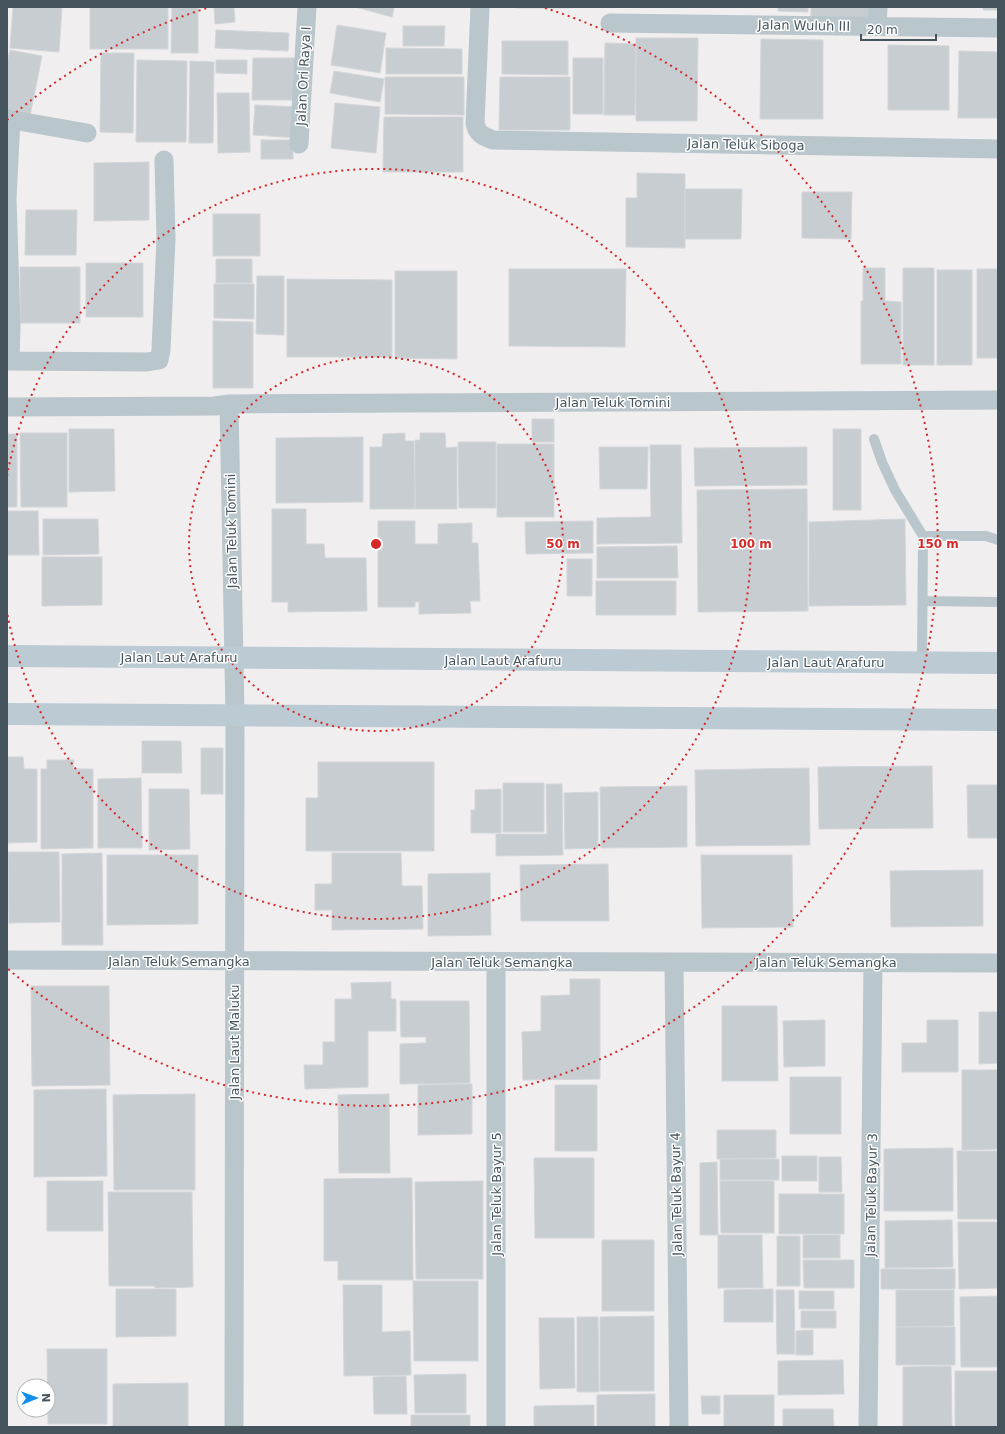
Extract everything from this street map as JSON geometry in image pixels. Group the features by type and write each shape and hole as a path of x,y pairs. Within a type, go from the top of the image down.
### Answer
{"street":[{"name":"Jalan Ori Raya I","path":"299,144 307,7"},
{"name":"Jalan Teluk Siboga","path":"480,7 475,123 479,134 493,140 998,149"},
{"path":"877,26 878,7"},
{"name":"Jalan Wuluh III","path":"610,22 998,28"},
{"path":"87,133 9,120 7,198 11,327 9,361 147,362 159,360 161,350 166,239 164,160"},
{"name":"Jalan Teluk Tomini","path":"7,407 215,406 229,404 998,400"},
{"name":"Jalan Teluk Tomini","path":"229,404 234,658"},
{"name":"Jalan Laut Arafuru","path":"7,656 998,663"},
{"name":"Jalan Laut Maluku","path":"234,658 234,1427"},
{"path":"7,714 998,720"},
{"name":"Jalan Teluk Semangka","path":"7,960 998,963"},
{"name":"Jalan Teluk Bayur 5","path":"496,962 496,1427"},
{"name":"Jalan Teluk Bayur 4","path":"674,962 679,1427"},
{"name":"Jalan Teluk Bayur 3","path":"868,1427 873,963"}],"lane":[{"path":"874,439 882,462 895,490 924,536 922,663"},
{"path":"924,536 986,536 998,540"},
{"path":"923,600 998,602"}],"building":[{"path":"13,7 62,7 59,52 10,48"},
{"path":"90,7 168,7 168,49 90,49"},
{"path":"172,7 198,7 198,53 171,53"},
{"path":"214,7 234,7 235,22 215,24"},
{"path":"355,7 394,7 392,17"},
{"path":"570,7 570,8 516,8"},
{"path":"778,7 808,7 808,12 778,11"},
{"path":"811,7 873,7 873,18 811,18"},
{"path":"983,7 998,7 998,10 983,10"},
{"path":"337,25 386,33 380,73 331,65"},
{"path":"403,26 445,26 444,46 403,46"},
{"path":"216,30 289,33 288,51 215,48"},
{"path":"636,38 698,38 697,121 636,121"},
{"path":"761,39 823,40 823,119 760,119"},
{"path":"502,41 568,41 568,75 502,74"},
{"path":"605,43 636,44 635,115 604,115"},
{"path":"888,45 949,46 949,110 888,110"},
{"path":"386,48 462,49 462,74 386,74"},
{"path":"10,50 42,56 29,121 7,116 7,63"},
{"path":"959,51 998,52 998,118 958,118"},
{"path":"101,53 134,53 133,133 100,132"},
{"path":"253,58 299,58 299,100 252,100"},
{"path":"573,58 603,58 603,114 573,114"},
{"path":"137,60 187,61 186,142 136,142"},
{"path":"216,60 247,60 247,74 216,73"},
{"path":"190,61 214,62 213,143 189,143"},
{"path":"334,71 384,79 380,102 330,93"},
{"path":"385,77 464,77 464,115 385,114"},
{"path":"500,77 570,77 570,130 499,130"},
{"path":"217,93 249,93 250,152 218,153"},
{"path":"335,103 380,107 376,153 331,148"},
{"path":"255,105 299,107 298,138 253,135"},
{"path":"384,117 463,117 463,172 383,172"},
{"path":"261,140 293,140 293,159 261,159"},
{"path":"149,162 149,220 94,221 94,163"},
{"path":"637,173 685,174 685,248 626,247 626,198 637,198"},
{"path":"685,189 742,189 741,239 685,239"},
{"path":"802,192 852,192 851,239 802,238"},
{"path":"26,210 77,210 76,255 25,255"},
{"path":"213,214 260,214 260,256 213,256"},
{"path":"216,259 252,259 252,283 216,283"},
{"path":"86,263 143,263 143,317 86,317"},
{"path":"20,267 80,267 80,323 20,323"},
{"path":"863,268 885,268 885,301 901,302 901,364 861,364 861,301 863,301"},
{"path":"903,268 934,268 934,365 903,365"},
{"path":"509,269 626,269 625,347 509,346"},
{"path":"977,269 998,269 998,358 977,358"},
{"path":"937,270 972,270 972,365 937,365"},
{"path":"395,271 457,271 457,359 395,358"},
{"path":"257,276 284,276 284,335 256,334"},
{"path":"287,279 392,280 392,357 287,357"},
{"path":"214,284 254,284 254,319 214,318"},
{"path":"213,321 253,322 253,388 213,388"},
{"path":"532,419 554,419 554,442 532,442"},
{"path":"69,429 114,429 115,491 69,492"},
{"path":"833,429 861,429 861,510 833,510"},
{"path":"20,433 67,433 67,507 21,507"},
{"path":"405,433 405,441 414,441 415,509 370,509 370,447 382,447 383,434"},
{"path":"420,433 445,433 446,448 457,447 457,509 415,509 415,440 420,440"},
{"path":"7,434 17,434 17,507 7,507"},
{"path":"363,437 363,502 276,503 276,438"},
{"path":"458,442 496,442 496,508 459,508"},
{"path":"497,444 554,444 554,517 497,517"},
{"path":"650,445 681,445 682,543 597,544 597,518 651,517"},
{"path":"599,447 648,447 647,489 600,489"},
{"path":"807,447 807,485 695,486 694,448"},
{"path":"807,489 808,611 698,612 697,490"},
{"path":"272,509 306,509 306,544 324,544 325,558 366,558 367,611 288,612 288,602 272,602"},
{"path":"7,511 38,511 39,555 7,555"},
{"path":"43,519 98,519 99,554 43,555"},
{"path":"905,519 906,605 809,606 809,522"},
{"path":"378,521 415,521 415,544 438,544 438,524 472,523 472,543 478,543 480,601 470,601 471,613 419,614 419,602 415,602 415,607 378,607"},
{"path":"593,521 593,553 526,554 525,522"},
{"path":"677,546 678,578 597,578 597,547"},
{"path":"42,557 102,557 102,605 42,606"},
{"path":"567,559 592,559 592,596 567,596"},
{"path":"596,581 676,581 676,615 596,615"},
{"path":"142,741 181,741 182,773 142,773"},
{"path":"201,748 223,748 223,794 201,794"},
{"path":"7,757 23,757 24,769 37,769 37,842 7,843"},
{"path":"47,760 74,760 73,769 93,769 93,848 41,849 41,769 47,769"},
{"path":"318,762 434,762 434,851 306,851 306,798 318,798"},
{"path":"932,766 933,828 819,829 818,767"},
{"path":"809,768 810,845 696,846 695,770"},
{"path":"141,778 142,848 98,848 98,779"},
{"path":"503,783 544,783 544,832 503,832"},
{"path":"546,784 562,784 563,855 496,856 496,834 547,834"},
{"path":"967,785 998,785 998,838 968,838"},
{"path":"687,786 687,847 601,848 600,787"},
{"path":"149,789 189,789 190,849 149,850"},
{"path":"501,789 501,833 471,833 471,810 475,810 475,790"},
{"path":"598,792 598,848 565,849 564,793"},
{"path":"8,852 59,852 60,922 9,923"},
{"path":"102,853 103,945 62,945 62,854"},
{"path":"332,853 401,853 402,886 422,886 423,929 332,930 332,910 315,910 315,884 332,884"},
{"path":"107,855 198,855 198,924 107,925"},
{"path":"701,855 792,855 793,927 702,928"},
{"path":"608,864 609,921 521,921 520,865"},
{"path":"983,870 983,926 891,927 890,871"},
{"path":"490,873 491,935 428,936 428,874"},
{"path":"570,979 600,979 600,1079 523,1080 522,1032 541,1031 541,996 570,995"},
{"path":"391,982 391,999 396,999 396,1031 368,1031 368,1087 305,1089 304,1065 323,1065 323,1042 335,1042 335,999 352,999 351,983"},
{"path":"31,986 109,986 110,1085 32,1086"},
{"path":"400,1001 469,1001 470,1083 400,1084 400,1044 426,1043 426,1037 401,1037"},
{"path":"722,1006 777,1006 778,1081 722,1081"},
{"path":"979,1012 998,1012 998,1063 979,1064"},
{"path":"825,1020 825,1066 784,1067 783,1021"},
{"path":"927,1020 958,1020 958,1072 902,1072 902,1043 927,1043"},
{"path":"962,1070 998,1070 998,1149 962,1150"},
{"path":"790,1077 841,1077 841,1134 790,1134"},
{"path":"472,1084 472,1134 418,1135 418,1085"},
{"path":"555,1085 597,1085 597,1151 555,1151"},
{"path":"106,1089 107,1176 34,1177 34,1090"},
{"path":"195,1094 195,1190 114,1190 113,1095"},
{"path":"389,1094 390,1173 339,1173 338,1095"},
{"path":"717,1130 776,1130 776,1158 717,1159"},
{"path":"953,1148 953,1211 884,1211 884,1149"},
{"path":"957,1151 998,1151 998,1219 958,1219"},
{"path":"782,1156 817,1156 817,1181 782,1181"},
{"path":"819,1157 841,1157 842,1192 819,1192"},
{"path":"534,1158 594,1158 594,1238 535,1238"},
{"path":"720,1159 779,1159 779,1180 720,1180"},
{"path":"717,1162 718,1235 700,1235 700,1163"},
{"path":"412,1178 413,1280 338,1280 338,1261 324,1261 324,1179"},
{"path":"47,1181 103,1181 103,1231 47,1231"},
{"path":"483,1181 483,1279 416,1279 415,1182"},
{"path":"720,1181 774,1181 774,1233 721,1233"},
{"path":"108,1192 192,1192 193,1287 155,1288 155,1286 109,1286"},
{"path":"779,1194 844,1194 844,1234 779,1234"},
{"path":"952,1220 953,1267 885,1268 885,1221"},
{"path":"958,1222 998,1222 998,1288 959,1289"},
{"path":"718,1235 762,1235 763,1288 718,1288"},
{"path":"803,1235 840,1235 840,1258 803,1258"},
{"path":"777,1236 800,1236 800,1286 777,1286"},
{"path":"602,1240 654,1240 654,1311 602,1311"},
{"path":"803,1260 854,1260 854,1288 804,1288"},
{"path":"881,1269 955,1269 955,1289 881,1289"},
{"path":"413,1281 478,1281 478,1361 414,1361"},
{"path":"343,1285 382,1285 382,1332 410,1331 411,1375 344,1376"},
{"path":"116,1289 176,1289 176,1336 116,1337"},
{"path":"773,1289 773,1322 724,1322 724,1290"},
{"path":"776,1290 794,1290 795,1354 777,1354"},
{"path":"896,1290 954,1290 954,1326 896,1327"},
{"path":"799,1291 834,1291 834,1309 799,1309"},
{"path":"998,1296 998,1367 961,1367 960,1297"},
{"path":"801,1311 836,1311 836,1328 801,1328"},
{"path":"654,1316 654,1391 600,1391 600,1317"},
{"path":"577,1317 598,1317 599,1392 577,1392"},
{"path":"539,1318 574,1318 575,1388 540,1389"},
{"path":"896,1327 955,1327 955,1365 896,1365"},
{"path":"813,1330 813,1355 796,1355 796,1331"},
{"path":"47,1349 107,1349 107,1424 48,1424 48,1418 56,1418 56,1378 47,1378"},
{"path":"843,1360 844,1394 778,1395 778,1361"},
{"path":"951,1366 952,1427 903,1427 903,1367"},
{"path":"955,1371 998,1371 998,1427 955,1427"},
{"path":"466,1374 466,1413 415,1413 414,1375"},
{"path":"406,1376 407,1414 374,1414 373,1377"},
{"path":"188,1383 188,1427 113,1427 113,1384"},
{"path":"655,1394 655,1427 597,1427 597,1395"},
{"path":"724,1395 774,1395 774,1427 724,1427"},
{"path":"701,1396 720,1396 720,1414 702,1414"},
{"path":"594,1405 594,1427 534,1427 534,1406"},
{"path":"783,1409 833,1409 834,1427 783,1427"},
{"path":"411,1415 470,1415 470,1427 411,1427"}]}
